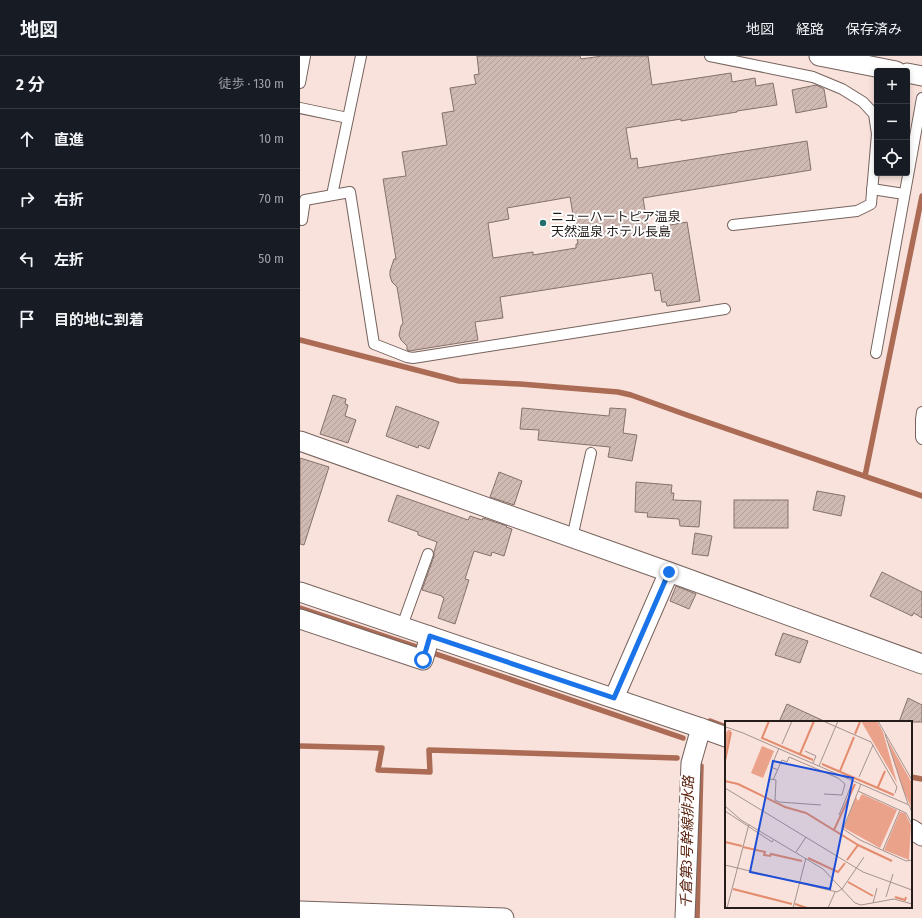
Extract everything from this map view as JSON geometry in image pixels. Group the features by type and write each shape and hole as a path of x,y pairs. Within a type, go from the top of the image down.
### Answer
{"street":[{"path":"819,56 881,68"},
{"path":"910,74 922,76"},
{"path":"300,441 669,572 922,664"},
{"path":"614,698 669,572"},
{"path":"300,592 614,698 725,738"},
{"path":"300,619 423,660 430,636"},
{"path":"685,918 691,763 701,728"},
{"path":"912,830 922,836"},
{"path":"300,911 504,918"}],"lane":[{"path":"300,83 306,56"},
{"path":"332,195 361,56"},
{"path":"710,56 813,77 842,89 863,102 874,114"},
{"path":"876,353 922,98"},
{"path":"300,108 348,118"},
{"path":"733,225 857,211 871,204 876,140"},
{"path":"872,189 904,194"},
{"path":"302,220 305,200 350,192 374,344 407,357 413,358 725,309"},
{"path":"922,412 922,439"},
{"path":"572,538 592,454"},
{"path":"402,626 428,554"}],"building":[{"path":"477,56 580,56 581,59 602,56 648,56 652,85 731,73 732,82 755,78 756,86 773,83 777,105 681,121 681,119 626,128 631,159 637,158 638,168 807,141 811,170 643,198 648,229 687,222 700,301 667,306 666,302 662,302 660,290 655,291 652,273 500,297 503,318 475,322 478,340 409,351 399,335 403,323 397,287 392,282 390,276 394,259 396,259 383,179 406,176 402,152 447,145 442,113 454,111 450,88 476,84 474,75 479,74","holes":["570,197 578,244 576,244 576,248 533,255 533,252 493,258 488,223 509,219 507,208"]},
{"path":"816,85 824,89 827,107 796,113 792,90"},
{"path":"333,395 346,399 345,404 348,405 345,416 356,420 348,443 320,434"},
{"path":"396,406 439,422 429,449 419,445 418,448 386,436"},
{"path":"522,408 609,416 610,408 626,409 623,433 637,435 632,461 608,457 610,447 538,440 539,430 520,429"},
{"path":"300,458 329,467 304,545 300,544"},
{"path":"499,472 522,481 514,505 490,497"},
{"path":"636,482 672,485 671,493 674,493 673,500 701,501 699,527 680,526 679,519 647,517 648,513 635,512"},
{"path":"817,491 845,496 841,516 813,510"},
{"path":"397,495 468,520 470,516 482,520 483,518 512,529 504,556 492,552 491,556 474,551 465,579 469,580 455,624 438,618 444,598 422,590 434,556 437,542 418,535 418,532 388,521"},
{"path":"734,500 788,500 788,528 734,528"},
{"path":"695,533 712,536 708,556 692,554"},
{"path":"882,572 922,592 922,618 914,613 912,616 870,596"},
{"path":"676,586 696,594 689,609 670,601"},
{"path":"783,633 808,641 800,663 775,655"},
{"path":"908,698 922,705 922,722 899,721"},
{"path":"787,704 824,721 779,721"}],"waterway":[{"path":"865,476 922,196"},
{"path":"300,340 459,381 520,384 618,392 631,395 922,496"},
{"name":"千倉第3号幹線排水路","path":"300,608 417,647"},
{"name":"千倉第3号幹線排水路","path":"436,654 683,738"},
{"path":"710,721 725,727"},
{"path":"300,746 382,748 378,770 430,772 429,750 677,758"},
{"name":"千倉第3号幹線排水路","path":"697,918 701,766"},
{"path":"912,777 922,779"}],"place":[{"name":"ニューハートピア温泉 天然温泉 ホテル長島","path":"543,223"}],"route":[{"path":"423,660 430,636 614,698 669,572"}]}
